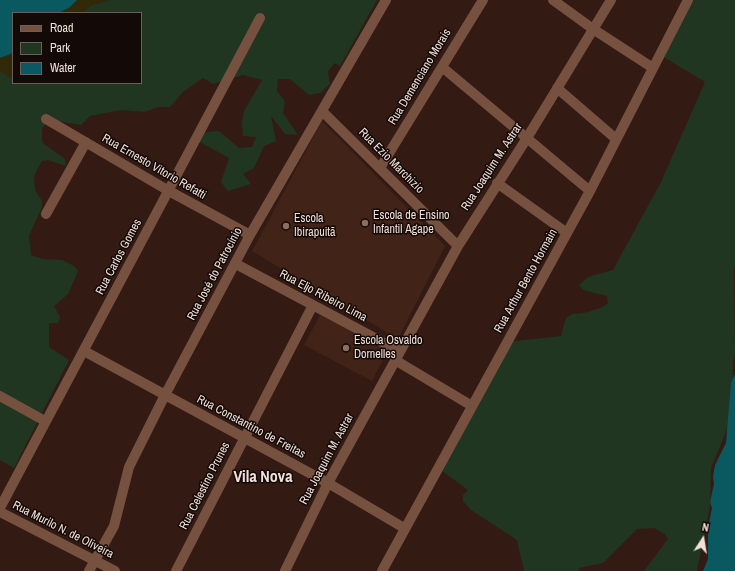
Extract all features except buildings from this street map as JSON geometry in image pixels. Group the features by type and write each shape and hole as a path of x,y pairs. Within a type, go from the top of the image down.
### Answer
{"street":[{"name":"Rua José do Patrocínio","path":"89,571 114,526 129,467 165,395 236,264 250,235 386,0"},
{"name":"Rua Demenciano Morais","path":"380,168 483,0"},
{"path":"553,0 593,29 653,68"},
{"name":"Rua Joaquim M. Astrar","path":"285,571 328,483 458,246 527,138 611,0"},
{"name":"Rua Arthur Bento Hormain","path":"382,571 404,528 590,191 688,0"},
{"name":"Rua Carlos Gomes","path":"0,508 260,18"},
{"path":"442,67 590,191"},
{"path":"557,88 616,139"},
{"name":"Rua Ezio Marchizio","path":"322,111 458,246"},
{"name":"Rua Ernesto Vitorio Refatti","path":"46,119 169,191 250,235"},
{"path":"46,214 86,142"},
{"path":"497,183 567,233"},
{"name":"Rua Eljo Ribeiro Lima","path":"236,264 313,306 397,356 472,406"},
{"name":"Rua Celestino Prunes","path":"176,571 313,306"},
{"name":"Rua Constantino de Freitas","path":"84,351 328,483 404,528"},
{"path":"0,396 45,421"},
{"name":"Rua Murilo N. de Oliveira","path":"0,512 115,571"}],"shaded area":[{"name":"Escola de Ensino Infantil Agape","path":"322,121 445,246 398,339 252,251"},
{"name":"Escola Osvaldo Dornelles","path":"320,315 388,350 372,381 304,345"}],"green space":[{"path":"110,0 377,0 340,66 335,63 328,71 330,84 320,93 309,95 290,79 278,79 277,91 285,101 283,113 298,135 285,134 271,116 276,141 264,146 254,168 243,174 251,184 228,191 221,182 229,158 198,141 206,132 219,131 239,148 252,147 256,137 243,136 242,123 244,111 262,80 243,75 213,84 203,78 183,92 170,107 158,107 145,112 121,110 90,116 81,125 51,120 42,128 42,140 44,144 65,159 66,166 48,160 42,161 34,177 35,190 42,201 42,207 29,236 31,255 43,259 62,260 74,266 78,271 68,294 54,306 60,317 58,323 49,323 49,347 69,360 14,468 0,460 0,71 12,77 12,84 142,84 142,12 83,12 91,5"},
{"path":"692,0 735,0 735,354 733,363 733,415 711,468 710,506 697,571 644,571 668,539 665,534 654,528 637,529 603,563 579,568 579,571 524,571 517,540 471,510 463,501 463,495 468,490 442,471 507,342 561,336 566,318 572,314 584,313 603,307 608,303 607,296 583,290 579,285 588,277 613,270 661,182 705,82 662,56"}],"sand":[{"path":"77,0 110,0 91,5 83,12 60,12 69,8"},
{"path":"12,53 12,78 0,71 0,58"}],"water":[{"path":"0,0 77,0 69,8 60,12 12,12 12,53 0,58"},
{"path":"735,374 735,571 703,571 708,559 708,528 712,508 710,502 714,484 713,477 715,465 726,443 731,383"}],"place":[{"name":"Escola de Ensino Infantil Agape","path":"365,223"},
{"name":"Escola Ibirapuitã","path":"286,226"},
{"name":"Escola Osvaldo Dornelles","path":"346,348"}],"district":[{"name":"Vila Nova","path":"263,478"}]}
